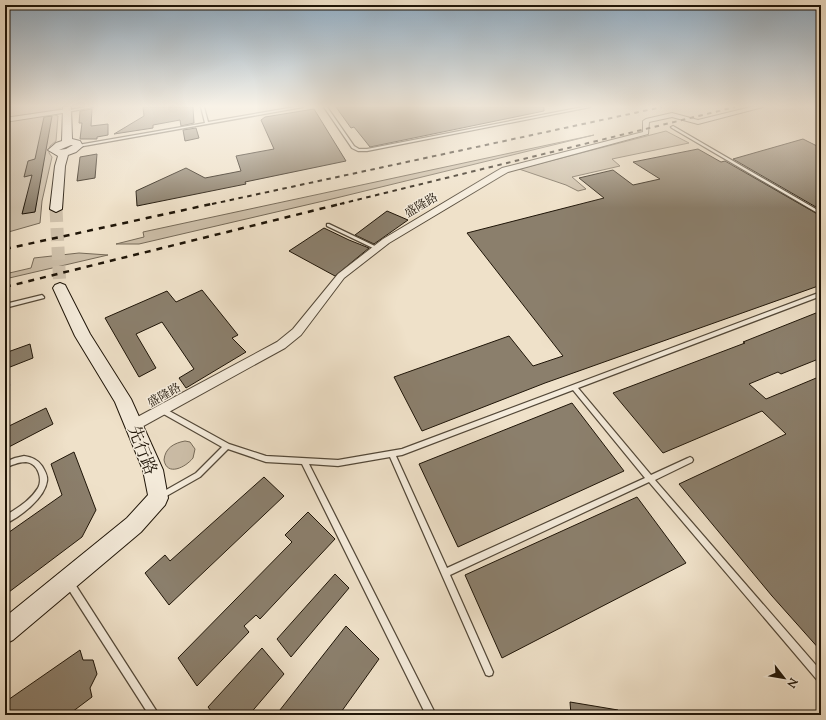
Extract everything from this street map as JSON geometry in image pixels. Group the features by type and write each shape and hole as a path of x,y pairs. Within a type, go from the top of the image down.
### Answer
{"street":[{"path":"56,209 60,166 66,148 66,141"},
{"name":"盛隆路","path":"134,425 281,345 297,332 341,276 377,248 415,222 505,170 617,141"},
{"path":"66,148 75,149 78,146"},
{"name":"先行路","path":"60,288 83,336 122,399 153,470 158,498"},
{"path":"5,632 134,525 158,498"}],"lane":[{"path":"78,146 108,141"},
{"path":"349,141 353,147 358,150 366,150 415,141"},
{"path":"696,141 821,214"},
{"path":"328,224 377,248"},
{"path":"162,410 227,446 266,459 338,463 392,454 402,452 821,294"},
{"path":"5,306 42,297"},
{"path":"574,387 821,678"},
{"path":"158,498 198,476 227,446"},
{"path":"392,454 489,672"},
{"path":"5,465 12,461 28,458 37,463 43,474 43,483 36,496 23,508 5,520"},
{"path":"445,573 690,460"},
{"path":"304,461 431,715"},
{"path":"67,581 154,715"}],"shaded area":[{"path":"5,141 56,141 50,146 49,153 52,157 42,201 40,223 5,233"},
{"path":"571,141 139,244 116,244 144,237 143,232"},
{"path":"629,141 684,141 689,143 612,159 620,166 572,177 586,189 578,191 566,185 519,169"},
{"path":"79,253 108,255 5,279 5,274 31,268 34,258"},
{"path":"185,441 190,442 195,449 193,458 182,467 177,469 169,468 164,460 166,452 177,443"}],"building":[{"path":"39,141 48,141 35,212 22,214 32,175 24,177 28,161 35,159"},
{"path":"270,141 333,141 346,161 245,182 246,184 137,206 136,191 186,168 205,178 241,171 236,156 274,149"},
{"path":"365,141 401,141 370,147"},
{"path":"797,141 806,141 821,148 821,210 733,159"},
{"path":"698,149 721,162 725,161 821,216 821,285 545,383 422,431 394,377 509,336 533,366 563,356 467,233 604,198 579,178 613,170 633,185 660,179 633,162"},
{"path":"97,154 95,178 77,181 80,157"},
{"path":"387,211 408,220 374,244 355,235"},
{"path":"324,228 369,248 335,276 289,251"},
{"path":"202,290 238,335 232,338 246,352 186,388 179,378 194,369 162,322 136,334 156,368 139,377 105,318 167,291 176,302"},
{"path":"821,311 821,358 781,374 778,372 749,384 766,399 821,376 821,651 772,596 679,484 786,434 762,411 663,453 613,393 745,343 743,342"},
{"path":"30,344 33,358 5,369 5,353"},
{"path":"572,403 624,471 458,547 419,464"},
{"path":"46,408 53,424 5,449 5,428"},
{"path":"74,452 96,510 82,537 5,595 5,535 62,495 51,464"},
{"path":"264,477 284,496 169,605 145,573 165,555 170,561"},
{"path":"637,497 686,563 502,658 465,575"},
{"path":"308,512 335,539 260,619 256,615 244,626 249,632 197,686 178,658 292,542 285,535"},
{"path":"335,574 349,588 291,657 277,639"},
{"path":"346,626 379,659 339,715 276,715"},
{"path":"262,648 284,674 249,715 214,715 208,707"},
{"path":"80,650 83,660 93,660 97,674 90,688 92,697 68,715 5,715 5,702"},
{"path":"570,702 618,710 617,715 571,715"}],"tunnel":[{"path":"56,209 60,288"}],"railway":[{"path":"212,204 506,141"},
{"path":"340,204 598,141"},
{"path":"5,249 216,203"},
{"path":"5,287 344,203"}]}
